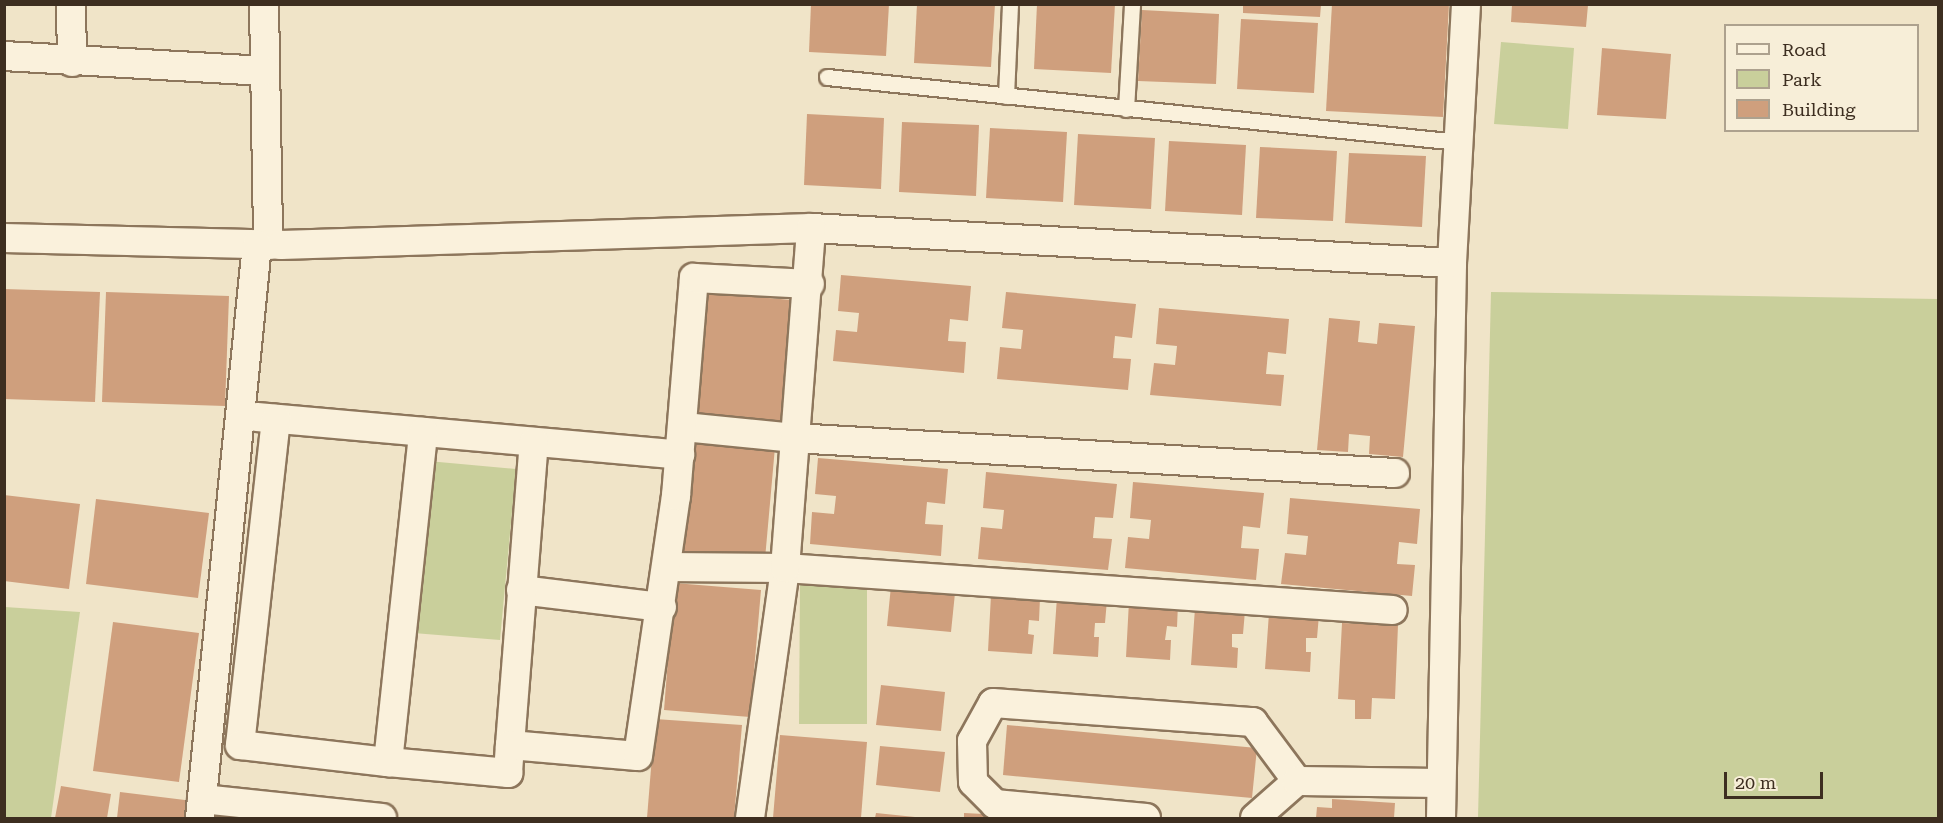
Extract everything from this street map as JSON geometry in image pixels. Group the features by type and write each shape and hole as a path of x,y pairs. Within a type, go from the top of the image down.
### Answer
{"street":[{"path":"71,4 72,62"},
{"path":"264,4 262,245 240,415 201,809 382,819"},
{"path":"1441,819 1452,263 1466,4"},
{"path":"4,56 72,62 265,71"},
{"path":"4,238 262,245 811,228 1452,263"},
{"path":"750,819 785,568 794,438 810,284 811,228"},
{"path":"510,745 638,756 662,607 684,427 694,278 810,284"},
{"path":"240,415 680,455"},
{"path":"276,419 240,745 508,773 534,442"},
{"path":"684,427 794,438 1395,473"},
{"path":"388,762 423,432"},
{"path":"667,567 785,568 1393,610"},
{"path":"521,590 662,607"},
{"path":"1146,819 995,804 973,782 972,741 993,703 1253,722 1298,781"},
{"path":"1255,819 1298,781 1441,783"}],"lane":[{"path":"1006,96 1010,4"},
{"path":"1126,109 1132,4"},
{"path":"827,77 1458,142"}],"green space":[{"path":"1501,42 1574,48 1568,129 1494,124"},
{"path":"1491,292 1938,299 1938,818 1478,818"},
{"path":"417,460 516,469 500,640 401,632"},
{"path":"800,583 867,583 867,724 799,724"},
{"path":"5,607 80,612 51,818 5,818"}],"building":[{"path":"811,4 889,4 886,56 809,52"},
{"path":"917,4 995,4 991,67 914,63"},
{"path":"1037,4 1115,4 1111,73 1034,69"},
{"path":"1332,4 1449,4 1443,117 1326,111"},
{"path":"1243,5 1321,5 1320,17 1243,13"},
{"path":"1512,5 1588,5 1586,27 1511,22"},
{"path":"1142,10 1219,14 1216,84 1138,81"},
{"path":"1241,19 1318,23 1314,93 1237,89"},
{"path":"1602,48 1671,54 1666,119 1597,115"},
{"path":"807,114 884,118 881,189 804,185"},
{"path":"902,122 979,125 976,196 899,192"},
{"path":"990,128 1067,132 1063,202 986,198"},
{"path":"1078,134 1155,138 1151,209 1074,205"},
{"path":"1169,141 1246,145 1242,215 1165,211"},
{"path":"1260,147 1337,151 1333,221 1256,218"},
{"path":"1349,153 1426,156 1422,227 1345,223"},
{"path":"841,275 971,286 968,321 950,319 948,341 966,342 964,373 833,361 836,330 857,332 859,313 838,311"},
{"path":"4,289 100,292 95,402 4,399"},
{"path":"106,292 229,296 225,406 102,402"},
{"path":"1006,292 1136,304 1132,338 1115,336 1113,358 1131,359 1128,390 997,379 1000,347 1021,349 1023,330 1002,328"},
{"path":"705,293 792,300 782,427 695,420"},
{"path":"1159,308 1289,319 1286,354 1268,352 1266,374 1284,375 1281,406 1150,395 1154,363 1175,365 1177,346 1156,344"},
{"path":"1329,318 1360,321 1358,342 1377,344 1379,323 1415,326 1403,457 1369,454 1370,436 1349,434 1348,452 1317,450"},
{"path":"688,440 775,447 765,559 682,551"},
{"path":"818,458 948,469 945,504 927,502 925,524 943,525 941,556 810,544 812,512 834,514 836,496 815,494"},
{"path":"986,472 1117,484 1113,518 1095,517 1093,538 1112,539 1108,570 978,559 981,527 1002,529 1004,510 983,508"},
{"path":"1133,482 1264,493 1260,528 1243,526 1241,548 1259,549 1256,580 1125,568 1128,537 1149,539 1151,520 1130,518"},
{"path":"4,495 80,504 69,589 4,581"},
{"path":"1290,498 1420,509 1417,544 1399,542 1397,564 1415,565 1412,596 1281,584 1285,553 1306,555 1308,536 1287,534"},
{"path":"96,499 209,513 198,598 86,584"},
{"path":"674,583 761,590 750,717 664,710"},
{"path":"891,586 955,593 951,632 887,626"},
{"path":"991,595 1040,598 1039,621 1029,620 1028,634 1034,635 1032,654 988,651"},
{"path":"1057,597 1107,600 1105,623 1095,623 1094,637 1099,637 1098,657 1053,654"},
{"path":"1129,601 1178,604 1177,627 1167,626 1165,640 1171,640 1170,660 1126,657"},
{"path":"1195,608 1245,611 1243,634 1232,634 1232,647 1238,648 1237,668 1191,665"},
{"path":"1269,613 1319,615 1317,638 1306,638 1306,652 1311,652 1310,672 1265,669"},
{"path":"113,622 199,633 179,782 93,771"},
{"path":"1342,623 1398,625 1395,699 1372,698 1371,719 1355,719 1355,700 1338,699"},
{"path":"881,685 945,692 941,731 876,725"},
{"path":"655,719 742,725 734,818 647,818"},
{"path":"1007,725 1257,748 1252,798 1003,775"},
{"path":"780,735 867,742 861,818 773,818"},
{"path":"880,746 945,752 940,792 876,785"},
{"path":"61,786 111,794 107,818 55,818"},
{"path":"120,792 193,801 191,818 117,818"},
{"path":"1332,799 1395,803 1394,818 1316,818 1317,807 1332,808"},
{"path":"876,813 915,817 915,818 875,818"},
{"path":"964,813 1025,816 1025,818 964,818"}]}
